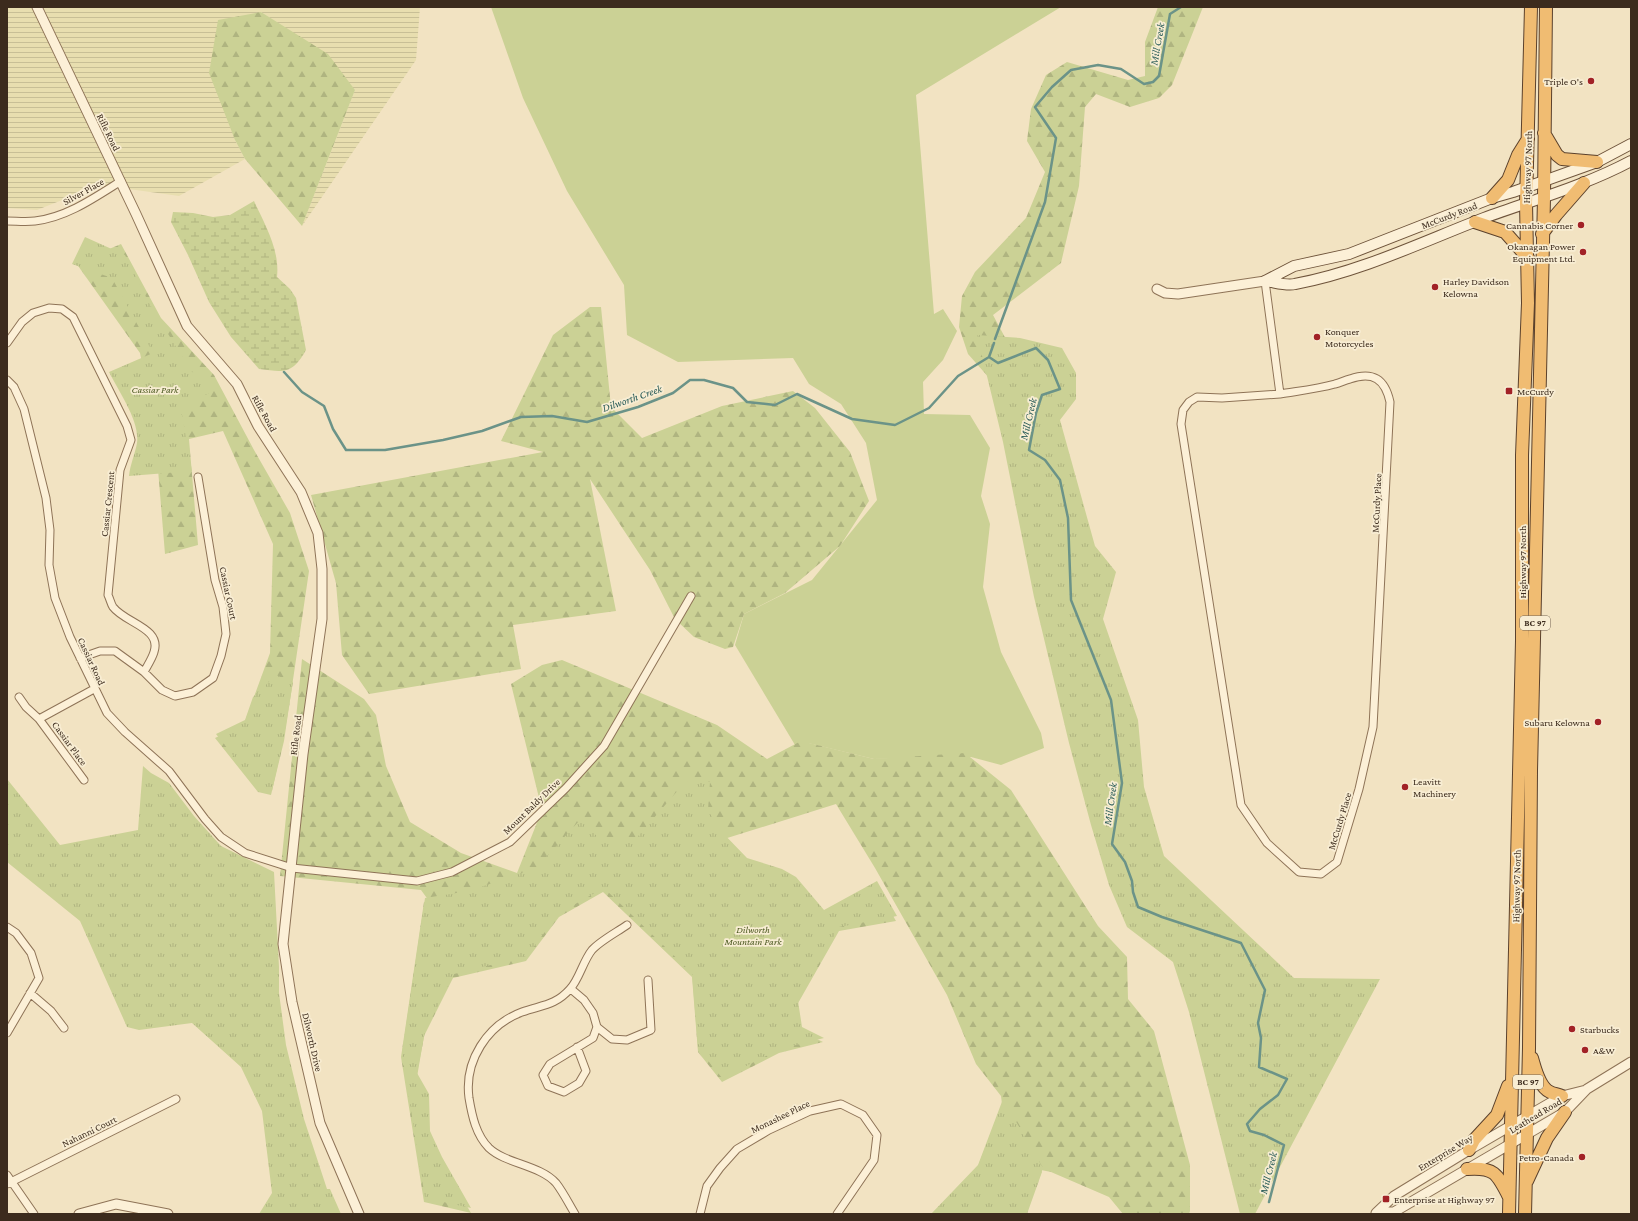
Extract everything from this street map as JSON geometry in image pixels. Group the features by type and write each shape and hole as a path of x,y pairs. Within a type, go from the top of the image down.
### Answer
{"highway":[{"name":"Highway 97 North","path":"1510,1214 1510,1125 1522,641 1522,455 1528,258 1526,203 1530,7"},
{"name":"Highway 97 North","path":"1525,1214 1529,1048 1531,771 1544,198 1546,7"},
{"path":"1544,133 1557,155 1562,159 1597,162"},
{"path":"1492,198 1508,180 1518,155 1528,139"},
{"path":"1542,234 1556,215 1584,183"},
{"path":"1474,222 1504,232 1528,258"},
{"path":"1529,1048 1539,1078 1543,1085 1548,1092 1562,1096"},
{"path":"1469,1150 1474,1140 1497,1115 1512,1077"},
{"path":"1526,1184 1547,1138 1565,1112"},
{"path":"1467,1168 1481,1168 1490,1170 1500,1180 1510,1198"}],"main road":[{"name":"McCurdy Road","path":"1265,281 1294,266 1349,254 1492,198 1597,162 1631,144"},
{"name":"McCurdy Road","path":"1265,281 1293,285 1352,269 1474,222 1584,183 1631,161"}],"street":[{"name":"Rifle Road","path":"37,7 187,326 237,384 258,426 301,492 318,533 322,569 322,619 304,754 292,868"},
{"name":"Silver Place","path":"7,221 35,221 64,214 91,201 120,181"},
{"name":"McCurdy Road","path":"1157,289 1165,293 1178,294 1265,281"},
{"path":"1265,281 1280,394"},
{"name":"Cassiar Crescent","path":"7,343 22,322 34,313 49,308 62,309 73,317 127,426 131,440 120,470 108,595 113,607 126,619 149,632 156,641 154,652 144,672"},
{"name":"McCurdy Place","path":"1360,376 1368,376 1377,378 1384,385 1390,402 1373,727 1359,789 1337,862 1321,874 1299,872 1268,843 1241,805 1181,424 1183,410 1189,402 1197,397 1222,398 1280,394 1337,384 1360,376"},
{"name":"Cassiar Road","path":"7,380 14,387 24,409 46,498 50,530 49,564 55,598 70,638 106,713 169,771 205,819 221,837 245,853 292,868"},
{"name":"Cassiar Court","path":"144,672 162,690 175,696 193,692 213,678 221,656 226,634 223,607 215,580 198,476"},
{"name":"Mount Baldy Drive","path":"292,868 417,881 452,872 510,842 566,788 604,746 691,596"},
{"path":"80,658 100,651 115,652 144,672"},
{"name":"Cassiar Place","path":"39,719 94,689"},
{"name":"Cassiar Place","path":"19,697 26,707 39,719 84,780"},
{"name":"Dilworth Drive","path":"292,868 283,944 292,1002 320,1123 359,1214"},
{"path":"575,1214 555,1183 543,1174 508,1159 490,1149 480,1137 471,1113 468,1090 471,1068 482,1042 497,1026 521,1012 552,1004 571,989 592,949 627,925"},
{"path":"7,927 16,933 32,953 38,978 7,1033"},
{"path":"571,989 584,1000 593,1013 597,1027 612,1039 628,1040 651,1030 648,980"},
{"path":"30,993 51,1012 64,1028"},
{"path":"577,1047 586,1071 578,1083 564,1092 548,1086 543,1075 550,1064 577,1047 593,1038 597,1027"},
{"name":"Leathead Road","path":"1510,1143 1565,1112 1587,1089 1631,1062"},
{"name":"Leathead Road","path":"1527,1116 1562,1096 1587,1089"},
{"name":"Nahanni Court","path":"8,1180 176,1099"},
{"name":"Monashee Place","path":"700,1214 708,1186 720,1168 737,1149 769,1130 810,1110 842,1104 862,1115 877,1134 874,1160 837,1214"},
{"name":"Enterprise Way","path":"1377,1213 1394,1196 1527,1116"},
{"name":"Enterprise Way","path":"1377,1213 1394,1212 1510,1143"},
{"path":"8,1180 34,1214"},
{"path":"79,1214 116,1204 168,1214"}],"shaded area":[{"path":"7,7 420,7 416,60 302,226 355,90 294,34 261,12 235,140 245,159 179,196 100,185 37,210 7,208"}],"green space":[{"path":"491,7 1061,7 916,95 934,314 943,309 957,331 943,360 923,382 924,414 970,415 990,448 981,496 990,524 983,587 1001,652 1041,733 1044,748 1001,765 971,757 874,759 808,743 795,745 735,645 744,614 812,580 877,500 866,443 841,404 809,384 793,358 678,362 627,335 624,285 567,191 523,98"},
{"path":"1158,7 1203,7 1172,85 1159,98 1130,107 1096,94 1085,107 1079,186 1061,263 993,315 1024,373 991,380 968,354 959,327 962,296 975,272 1026,218 1045,172 1027,141 1031,109 1046,75 1067,62 1128,80 1145,76 1145,42"},
{"path":"261,12 328,54 355,90 302,226 245,159 235,140 209,73 218,20"},
{"path":"254,201 274,247 277,277 290,289 296,298 306,350 296,364 287,370 275,371 259,369 231,337 209,302 171,222 173,212 193,213 213,217 230,215"},
{"name":"Cassiar Park","path":"85,237 125,255 149,303 191,371 216,389 181,409 192,471 129,476 137,443 137,434 132,416 109,372 153,353 112,278 72,264"},
{"path":"121,244 161,318 214,375 290,513 309,571 284,741 271,795 258,792 215,738 244,724 270,653 273,544 223,431 189,439 198,545 165,554 154,421 140,353 76,263"},
{"path":"590,307 601,307 611,407 642,438 722,406 793,391 815,408 850,452 869,501 840,546 785,593 744,614 733,647 725,649 694,637 675,619 650,570 590,479 616,611 513,625 521,669 369,694 342,655 336,583 311,495 543,452 501,441 553,335"},
{"path":"977,335 1020,338 1062,348 1076,373 1076,399 1060,420 1095,546 1116,572 1103,619 1138,720 1144,787 1164,856 1294,978 1380,979 1255,1214 1240,1214 1189,1012 1173,962 1127,927 1109,885 1069,743 1034,597 1003,442"},
{"path":"302,659 364,699 376,715 386,766 410,822 461,853 517,873 542,810 511,684 542,665 562,660 717,725 767,759 801,741 874,759 965,753 1011,790 1098,926 1127,957 1128,999 1154,1031 1190,1165 1189,1214 1123,1214 1109,1197 1051,1172 1041,1170 1042,1172 1027,1214 934,1214 977,1169 1002,1104 1001,1096 976,1064 947,995 875,868 836,804 724,839 739,855 824,914 876,886 896,921 839,931 797,1005 801,1031 823,1042 779,1053 722,1082 698,1052 692,977 603,892 559,917 526,961 453,978 424,1036 417,1077 429,1135 441,1162 471,1213 424,1202 401,1057 424,902 429,901 421,890 280,876"},
{"path":"276,675 293,682 284,736 272,791 259,788 216,734 245,720 253,697"},
{"path":"143,766 151,773 169,783 194,816 221,846 274,872 279,993 286,1045 304,1119 327,1189 330,1189 341,1214 259,1214 272,1193 262,1111 241,1067 192,1023 139,1030 127,1027 80,921 7,862 7,779 60,845 138,830"},
{"name":"Dilworth Mountain Park","path":"686,781 710,782 708,810 720,830 747,858 782,869 796,877 824,910 877,881 897,916 839,927 798,1001 802,1027 824,1038 780,1049 722,1078 698,1048 692,973 604,888 559,913 527,956 454,974 425,1032 417,1073 429,1094 430,1131 442,1157 471,1208 425,1198 402,1053 425,898 469,891 536,868 580,820 600,839 633,842"},
{"path":"1003,1099 1043,1168 1026,1214 931,1214 978,1165"}],"waterway":[{"name":"Mill Creek","path":"995,339 1045,202 1056,138 1035,107 1052,87 1071,70 1098,65 1121,69 1144,84 1153,82 1159,76 1170,14 1181,7"},
{"name":"Mill Creek","path":"994,343 989,357 998,363 1036,348 1048,360 1060,389 1042,395 1036,413 1029,450 1045,460 1060,480 1068,518 1071,600 1111,700 1122,783 1112,844 1125,862 1132,881 1133,892 1138,907 1162,917 1241,943 1265,990 1258,1023 1261,1038 1259,1067 1287,1079 1278,1095 1260,1109 1247,1124 1250,1131 1264,1135 1284,1145 1269,1202"},
{"name":"Dilworth Creek","path":"284,372 302,392 324,406 333,429 346,450 385,450 443,440 482,431 521,417 552,416 587,422 638,407 673,393 690,380 704,380 733,388 747,402 775,405 797,394 852,419 895,425 929,408 958,376 989,357"}],"place":[{"name":"Triple O's","path":"1591,81"},
{"name":"Cannabis Corner","path":"1581,225"},
{"name":"Okanagan Power Equipment Ltd.","path":"1583,252"},
{"name":"Harley Davidson Kelowna","path":"1435,287"},
{"name":"Konquer Motorcycles","path":"1317,337"},
{"name":"McCurdy","path":"1509,391"},
{"name":"Subaru Kelowna","path":"1598,722"},
{"name":"Leavitt Machinery","path":"1405,787"},
{"name":"Starbucks","path":"1572,1029"},
{"name":"A&W","path":"1585,1050"},
{"name":"Petro-Canada","path":"1582,1157"},
{"name":"Enterprise at Highway 97","path":"1386,1199"}]}
